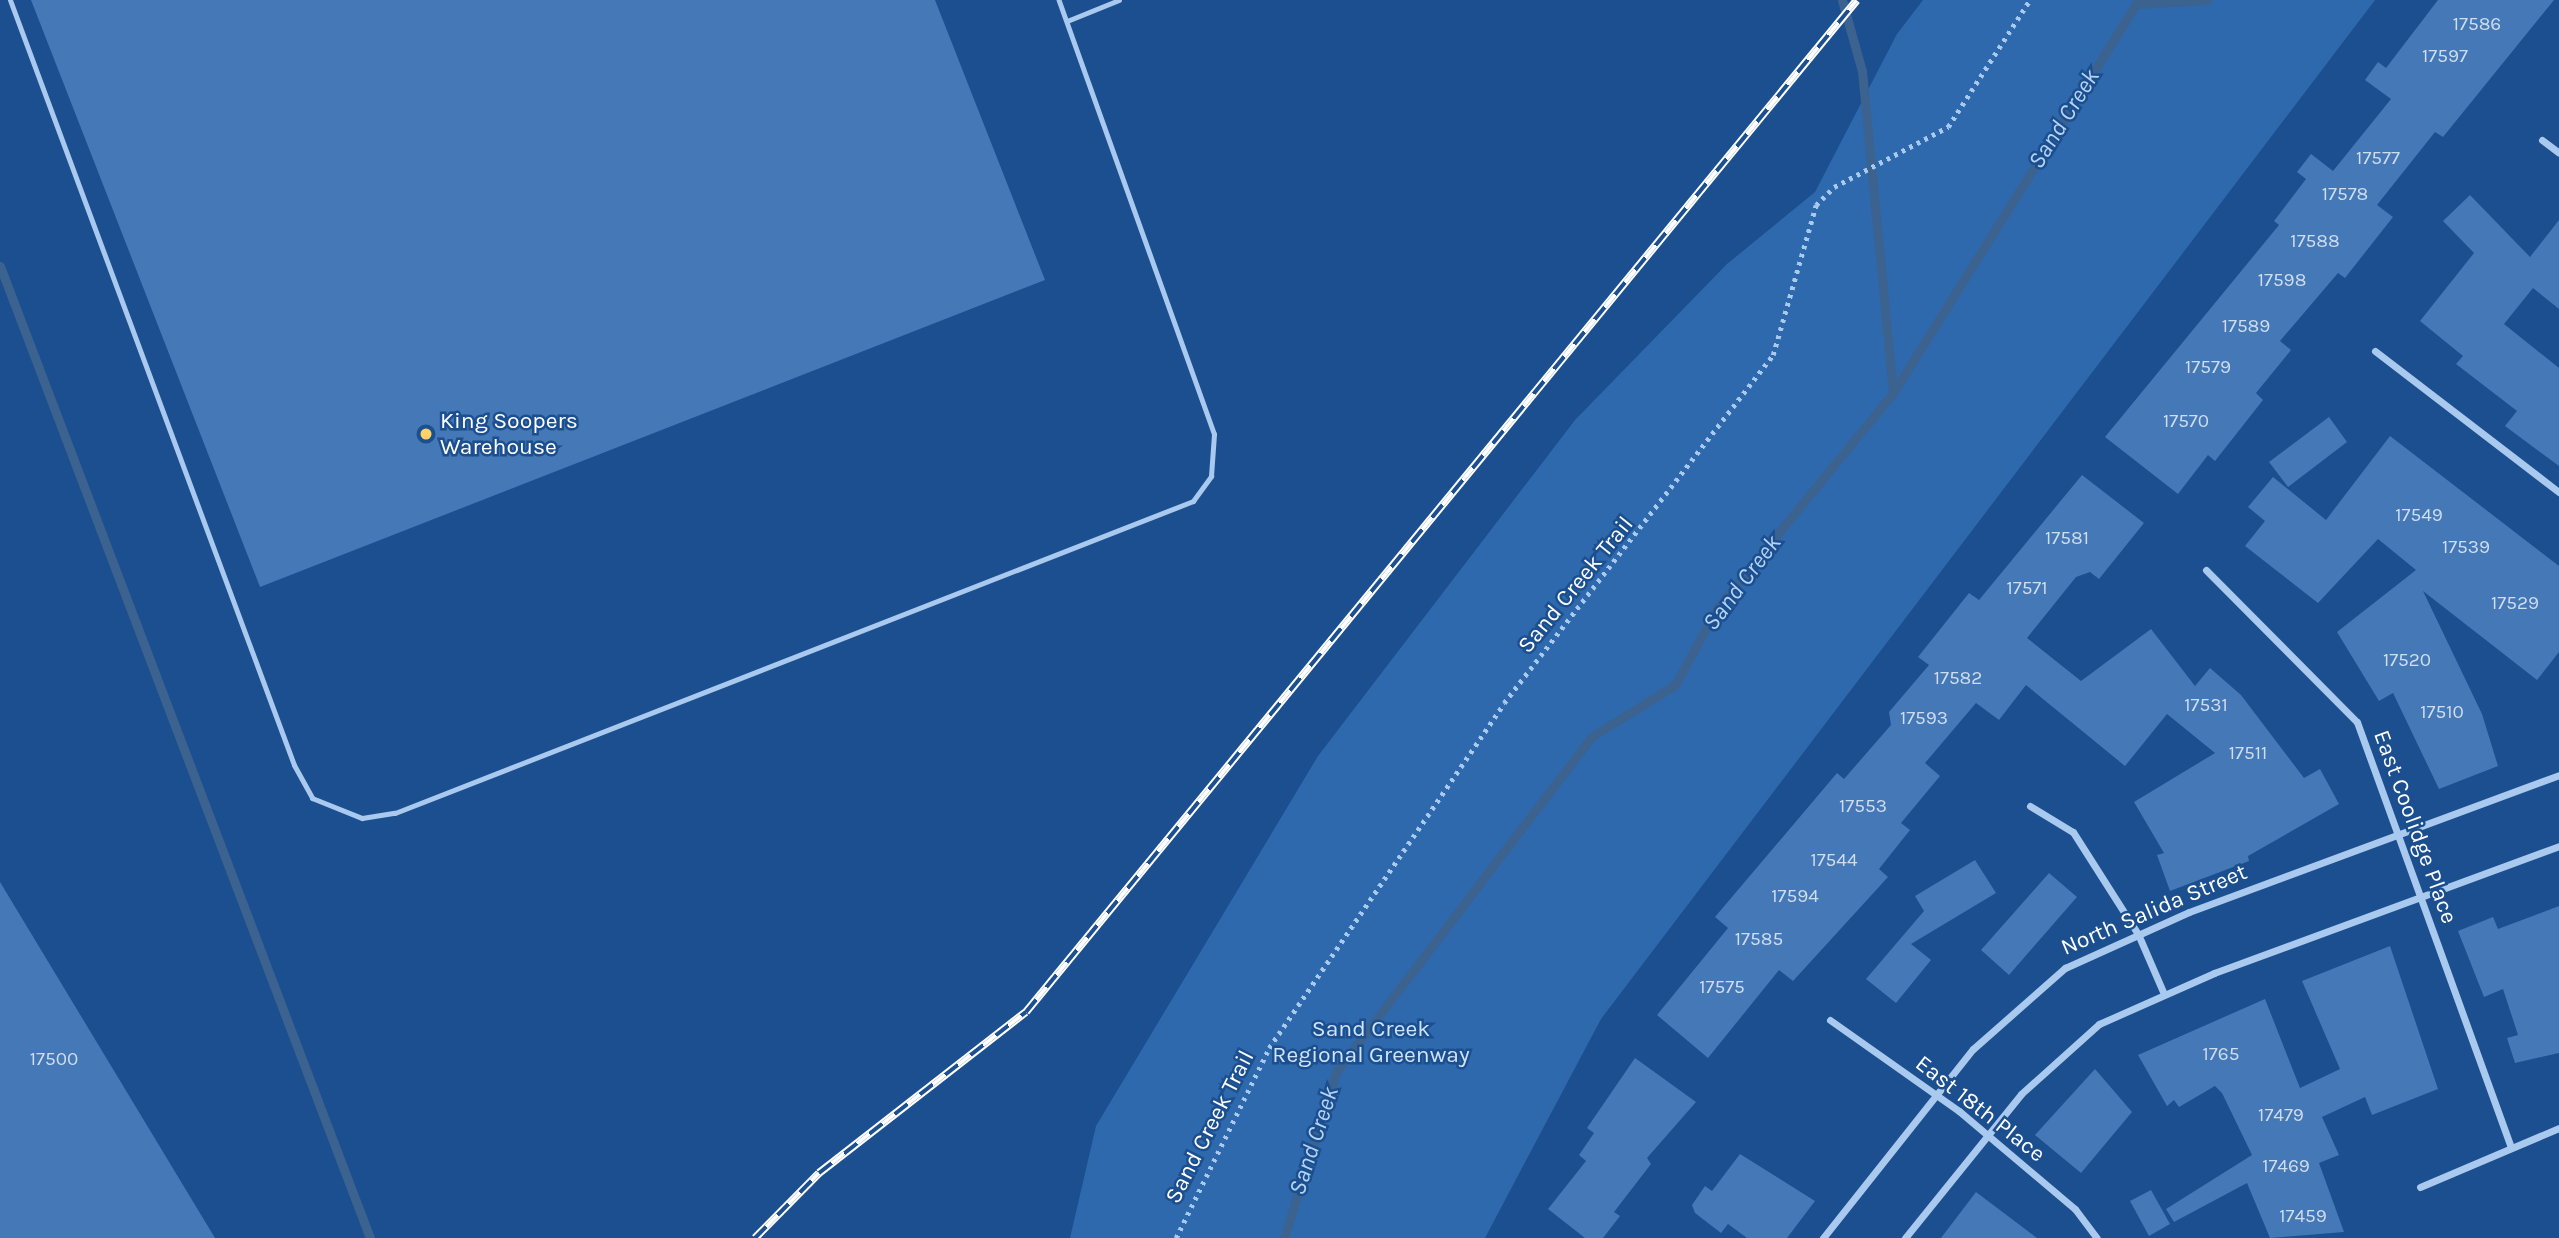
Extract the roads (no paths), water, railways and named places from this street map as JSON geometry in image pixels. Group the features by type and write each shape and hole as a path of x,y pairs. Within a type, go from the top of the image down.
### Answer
{"street":[{"path":"2542,140 2559,153"},
{"path":"2375,351 2559,492"},
{"name":"East Coolidge Place","path":"2206,570 2357,722 2511,1147"},
{"name":"North Salida Street","path":"1823,1238 1934,1094 2017,1005 2055,975 2138,934 2559,775"},
{"path":"2030,806 2073,832 2138,934 2164,994"},
{"path":"1905,1238 1984,1135 2061,1054 2099,1024 2164,994 2559,846"},
{"name":"East 18th Place","path":"1830,1020 1934,1094 2075,1209 2097,1238"},
{"path":"2420,1187 2559,1128"}],"lane":[{"path":"10,0 294,765 312,797 362,818 395,813 1194,501 1211,476 1214,434 1059,0"},
{"path":"1067,21 1119,0"}],"waterway":[{"path":"1842,0 1862,71 1893,393"},
{"name":"Sand Creek","path":"1284,1238 1336,1072 1591,737 1675,685 1717,608 1893,393 2136,4 2207,0"},
{"path":"0,266 370,1238"}],"railway":[{"path":"755,1238 819,1173 1026,1012 1857,0"}],"place":[{"name":"King Soopers Warehouse","path":"426,434"}],"park label":[{"name":"Sand Creek Regional Greenway","path":"1371,1042"}]}
